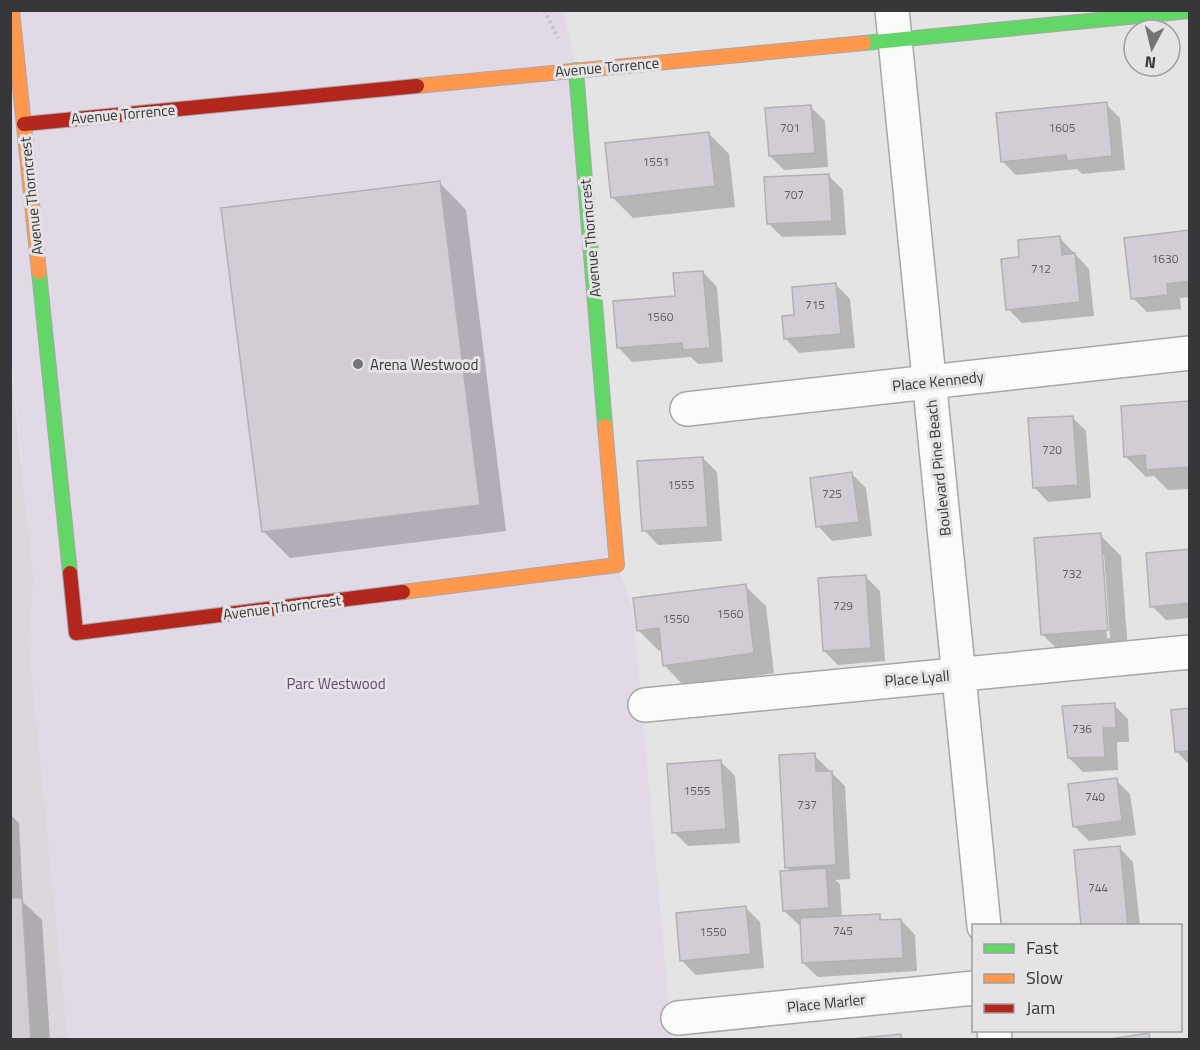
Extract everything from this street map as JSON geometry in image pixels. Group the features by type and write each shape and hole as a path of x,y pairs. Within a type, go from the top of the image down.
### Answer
{"street":[{"name":"Avenue Thorncrest","path":"12,10 76,633 617,565 576,70"},
{"name":"Avenue Torrence","path":"24,124 576,70 894,25 1190,10"},
{"name":"Boulevard Pine Beach","path":"894,25 984,924"},
{"name":"Place Kennedy","path":"687,409 1190,353"},
{"name":"Place Lyall","path":"645,705 1190,652"},
{"name":"Place Marler","path":"678,1018 972,988"}],"shaded area":[{"path":"10,359 34,580 29,634 30,657 68,1039 11,1039"}],"green space":[{"name":"Parc Westwood","path":"10,11 564,11 576,70 617,565 633,609 672,1039 68,1039 30,657 29,634 34,580 11,355"}],"building":[{"path":"1107,102 1112,156 1067,161 1066,155 1001,162 996,113"},
{"path":"811,105 815,153 769,156 765,108"},
{"path":"709,132 715,186 611,198 605,143"},
{"path":"829,174 832,221 767,224 764,177"},
{"path":"440,181 480,505 262,532 221,208"},
{"path":"1190,230 1190,281 1167,284 1168,295 1131,299 1124,238"},
{"path":"1060,236 1062,255 1075,253 1080,302 1006,310 1001,259 1019,257 1018,240"},
{"path":"703,271 710,348 683,350 682,343 617,348 613,301 675,296 673,273"},
{"path":"836,283 841,334 784,339 782,316 794,315 792,287"},
{"path":"1190,401 1190,467 1146,470 1145,455 1124,457 1121,406"},
{"path":"1073,416 1078,485 1033,488 1028,418"},
{"path":"703,457 708,527 642,531 637,461"},
{"path":"852,472 859,522 816,527 810,478"},
{"path":"1101,533 1108,630 1041,635 1034,538"},
{"path":"1190,549 1190,603 1150,607 1146,553"},
{"path":"866,575 871,648 823,651 818,578"},
{"path":"746,584 754,653 663,666 659,628 637,631 633,598"},
{"path":"1115,703 1116,728 1103,728 1105,757 1068,758 1062,706"},
{"path":"1190,708 1190,751 1175,752 1171,710"},
{"path":"815,753 816,771 832,771 836,865 785,868 779,755"},
{"path":"721,760 726,829 672,833 667,764"},
{"path":"1117,778 1122,821 1073,827 1068,784"},
{"path":"1120,846 1128,924 1081,924 1074,850"},
{"path":"826,868 829,908 783,911 780,871"},
{"path":"10,898 22,898 31,1040 10,1040"},
{"path":"746,906 751,954 680,961 676,913"},
{"path":"880,914 880,920 901,919 903,958 802,963 800,918"},
{"path":"1149,1033 1150,1040 1103,1040"},
{"path":"901,1034 902,1040 851,1040 851,1039"}],"traffic: fast":[{"path":"864,43 1190,11"},
{"path":"576,70 605,426"},
{"path":"39,272 70,573"}],"traffic: slow":[{"path":"12,10 39,272"},
{"path":"417,86 864,43"},
{"path":"403,592 617,565 605,426"}],"traffic: jam":[{"path":"24,124 417,86"},
{"path":"70,573 76,633 403,592"}],"place":[{"name":"Arena Westwood","path":"358,364"}]}
